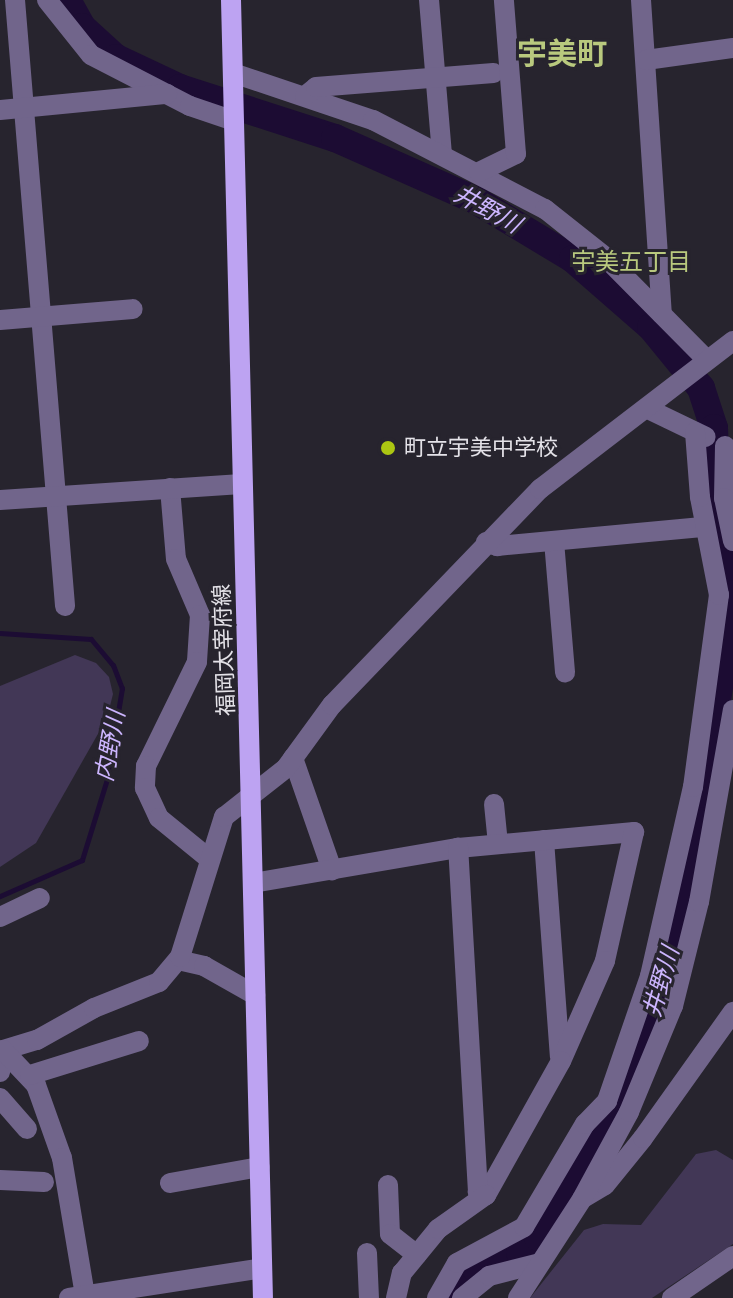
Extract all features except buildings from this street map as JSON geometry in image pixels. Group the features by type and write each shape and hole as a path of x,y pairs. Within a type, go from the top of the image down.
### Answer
{"main road":[{"name":"福岡太宰府線","path":"231,0 263,1298"}],"street":[{"path":"15,0 44,317 65,606"},
{"path":"47,0 91,55 167,94 234,121"},
{"path":"429,0 442,154"},
{"path":"479,172 516,154 504,0"},
{"path":"641,0 662,314"},
{"path":"646,60 733,48"},
{"path":"305,96 316,87 493,73"},
{"path":"234,76 373,120 479,172 545,209 604,256 707,360"},
{"path":"0,110 167,94"},
{"path":"0,320 133,309"},
{"path":"2,1051 37,1040 94,1008 148,988 178,960 208,858 224,817 250,801 293,758 332,705 540,489 733,341"},
{"path":"648,409 729,448 724,498 733,541"},
{"path":"437,1298 457,1263 524,1227 585,1124 607,1101 650,976 693,787 719,595 700,497 695,432"},
{"path":"0,500 241,484"},
{"path":"170,488 176,559 200,615 197,662 146,766 145,788 159,818 208,858"},
{"path":"486,542 497,546 702,527"},
{"path":"554,541 565,673"},
{"path":"518,1298 582,1199 629,1112 673,1006 699,902 733,710"},
{"path":"293,758 332,870"},
{"path":"494,804 498,844"},
{"path":"253,883 458,848 634,832 605,961 561,1061 486,1195 438,1229 402,1273 396,1298"},
{"path":"544,840 561,1061"},
{"path":"458,848 478,1192 486,1195"},
{"path":"0,917 40,898"},
{"path":"178,960 204,966 255,995"},
{"path":"582,1199 605,1185 624,1162 733,1012"},
{"path":"30,1075 139,1041"},
{"path":"0,1072 2,1051"},
{"path":"2,1051 30,1075 62,1158 78,1297 130,1293 262,1268"},
{"path":"0,1098 27,1129"},
{"path":"170,1183 260,1167"},
{"path":"0,1180 44,1182"},
{"path":"388,1185 390,1234 417,1255"},
{"path":"367,1253 369,1298"},
{"path":"672,1298 733,1256"},
{"path":"462,1298 489,1276 540,1263"}],"shaded area":[{"path":"75,655 96,663 109,677 113,694 107,718 36,843 0,867 0,686"},
{"path":"716,1150 733,1160 733,1244 652,1298 530,1298 584,1230 603,1224 641,1225 696,1154"}],"waterway":[{"name":"井野川","path":"67,0 82,27 116,58 180,88 335,138 477,201 573,259 651,327 701,388 714,428 718,522 733,582"},
{"name":"井野川","path":"451,1298 476,1269 520,1252 538,1237 617,1104 663,995 703,794 733,594"},
{"name":"内野川","path":"0,633 91,639 113,665 122,688 107,779 82,860 0,896"}],"place":[{"name":"町立宇美中学校","path":"388,448"}],"district":[{"name":"宇美町","path":"562,54"},
{"name":"宇美五丁目","path":"631,263"}]}
